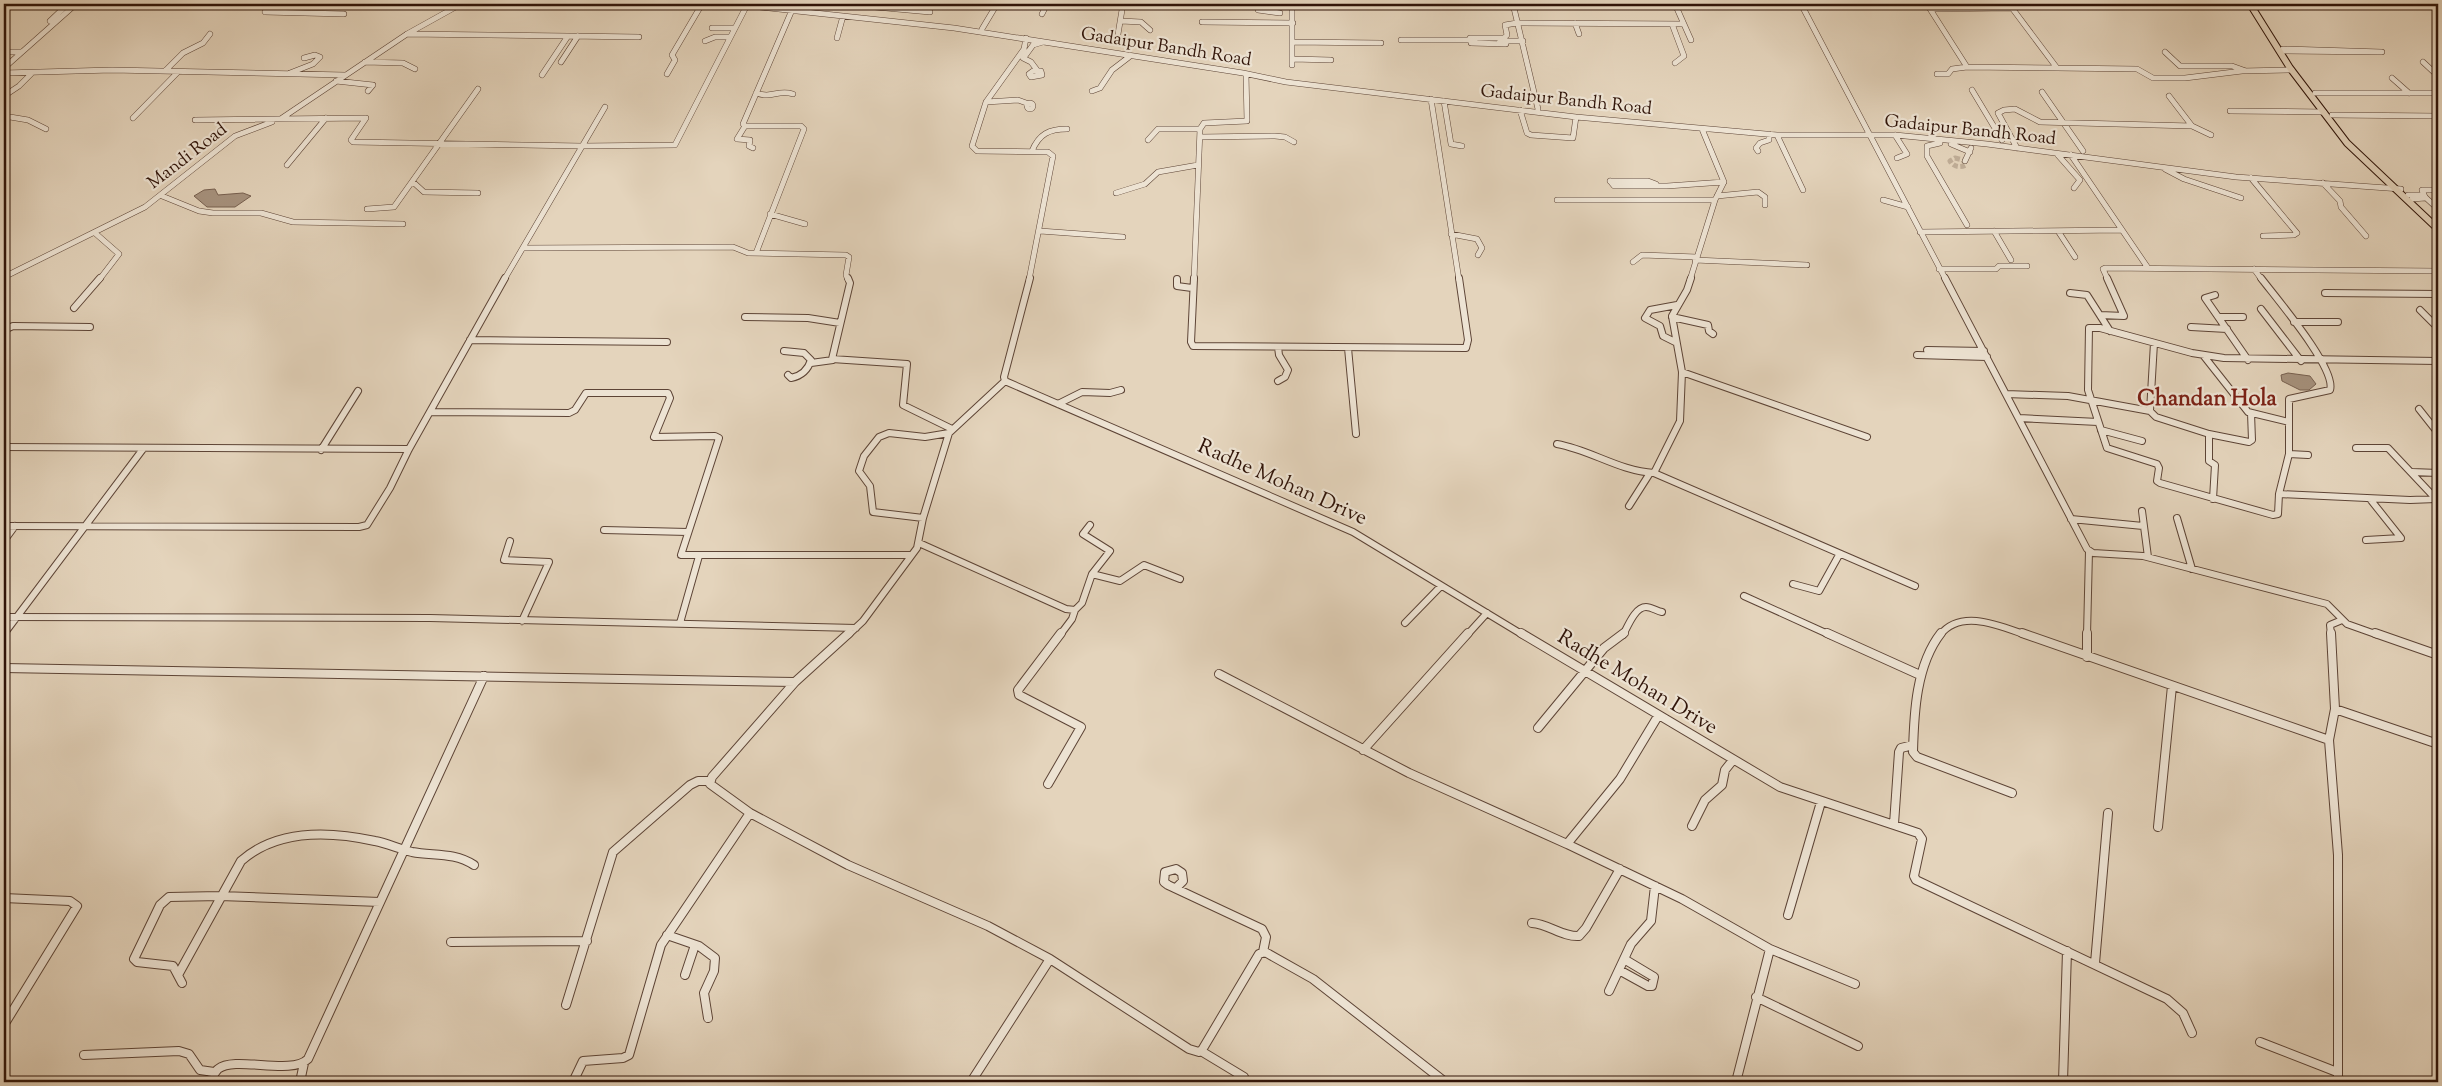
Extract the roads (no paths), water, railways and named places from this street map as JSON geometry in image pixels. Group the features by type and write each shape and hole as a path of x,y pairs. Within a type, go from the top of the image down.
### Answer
{"main road":[{"path":"2250,4 2292,70 2352,148 2438,223"},
{"path":"2255,4 2284,50 2358,148 2438,229"}],"street":[{"path":"50,21 68,4"},
{"path":"4,68 76,4"},
{"path":"272,4 266,12 344,14"},
{"name":"Mandi Road","path":"4,277 145,207 162,196 234,136 279,119 407,34 461,4"},
{"path":"667,74 675,60 672,55 702,4"},
{"name":"Gadaipur Bandh Road","path":"732,4 915,23 1026,38 1129,57 1286,82 1576,117 1777,135 1895,135 2017,148 2251,178 2398,189"},
{"path":"756,4 982,29 1288,79 1538,109 1700,125 1712,128"},
{"path":"982,29 998,4"},
{"path":"1042,14 1047,4"},
{"path":"1118,34 1124,4"},
{"path":"1513,4 1538,109"},
{"path":"1675,4 1690,40"},
{"path":"1801,4 2088,550 2087,656"},
{"path":"2434,4 2438,7"},
{"path":"195,120 366,118 351,140 353,142 582,146 677,144 747,5"},
{"path":"872,16 876,5 929,13 925,22"},
{"path":"1292,5 1293,62 1331,60"},
{"path":"1280,13 1261,12 1258,10 1258,6 1370,6"},
{"path":"1967,67 1938,24 1930,8 2012,8 2057,68"},
{"path":"753,148 749,146 750,141 738,139 744,126 743,122 792,10"},
{"path":"837,38 843,16"},
{"path":"1121,21 1141,22 1150,30"},
{"path":"1202,22 1293,23"},
{"path":"1470,38 1504,38 1506,37 1505,25 1517,23 1683,24"},
{"path":"1575,23 1578,34"},
{"path":"1672,24 1684,56 1675,63"},
{"path":"712,28 735,28"},
{"path":"165,71 183,53 202,44 210,34"},
{"path":"407,34 639,37"},
{"path":"542,75 568,36"},
{"path":"561,62 578,36"},
{"path":"705,40 715,37 730,37"},
{"path":"924,518 873,512 870,486 860,474 860,468 867,450 883,435 901,433 926,437 950,431 1005,381 1004,377 1025,303 1053,156 1048,152 972,149 972,146 986,102 1024,50 1026,38"},
{"path":"1401,40 1523,42"},
{"path":"1007,74 1034,45 1043,42"},
{"path":"1293,42 1381,43"},
{"path":"1443,43 1523,42"},
{"path":"2284,50 2382,52 2284,50"},
{"path":"4,52 21,52"},
{"path":"2166,52 2180,66 2232,66 2247,71"},
{"path":"287,74 313,64 320,57 315,55 304,58"},
{"path":"1092,91 1100,88 1106,74 1111,69 1129,57"},
{"path":"1023,58 1031,62 1037,70"},
{"path":"364,62 403,63 415,69"},
{"path":"2423,62 2438,76"},
{"path":"1937,74 1948,74 1952,69 1967,67 2137,69 2153,78 2192,78 2247,71 2292,70"},
{"path":"4,73 102,70 345,74"},
{"path":"133,118 178,72"},
{"path":"4,96 19,86 32,73"},
{"path":"1245,74 1247,121 1238,123 1204,123 1200,129 1191,345 1466,348 1468,340 1431,99"},
{"path":"2392,78 2409,93"},
{"path":"336,81 348,85 368,83 373,85 368,91"},
{"path":"368,209 394,207 478,89"},
{"path":"756,93 765,97 784,90 793,94"},
{"path":"1972,90 2002,140"},
{"path":"2042,92 2083,151"},
{"path":"2316,93 2438,93"},
{"path":"2169,96 2192,126"},
{"path":"986,102 1000,104 1016,99 1029,104"},
{"path":"1444,101 1451,144 1462,146"},
{"path":"4,526 84,528 364,526 369,523 390,488 408,449 605,107"},
{"path":"1520,110 1527,132 1531,135 1573,138 1576,117"},
{"path":"1986,113 2017,110 2035,121 2192,126 2211,135"},
{"path":"2230,111 2324,112"},
{"path":"1998,113 2017,148"},
{"path":"2332,115 2438,116"},
{"path":"4,116 28,120 46,129"},
{"path":"287,165 326,118"},
{"path":"744,126 804,128 756,253"},
{"path":"1629,506 1652,473 1680,424 1682,372 1675,342 1672,317 1687,290 1716,198 1724,182 1702,128"},
{"path":"1032,152 1040,135 1067,129"},
{"path":"1148,140 1158,129 1200,129"},
{"path":"1758,151 1756,148 1769,140 1769,134"},
{"path":"1777,135 1803,190"},
{"path":"1895,135 1907,155 1897,158"},
{"path":"1200,137 1285,136 1294,142"},
{"path":"1967,226 1938,177 1927,156 1926,148 1930,144 1945,143 1958,146 1970,152"},
{"path":"1965,161 1972,143"},
{"path":"2057,154 2080,180 2074,188"},
{"path":"2071,155 2148,268"},
{"path":"1116,193 1144,184 1154,178 1158,172 1198,165"},
{"path":"2163,168 2187,182 2223,190 2241,198"},
{"path":"2251,178 2297,234 2263,236"},
{"path":"1656,186 1656,183 1648,181 1610,182 1614,186 1656,186 1724,182"},
{"path":"413,182 424,192 478,193"},
{"path":"2323,183 2340,201 2341,207 2366,236"},
{"path":"2437,208 2424,197 2422,190 2438,190"},
{"path":"1557,200 1716,198 1758,192 1765,197 1765,204"},
{"path":"162,196 205,212 261,213 293,222 403,224"},
{"path":"2410,197 2424,197"},
{"path":"1883,200 1908,207"},
{"path":"770,214 775,217 799,221 805,224"},
{"path":"1920,232 2122,230"},
{"path":"1040,231 1123,237"},
{"path":"1994,231 2011,260"},
{"path":"2058,231 2075,257"},
{"path":"74,308 111,266 119,254 95,233"},
{"path":"1451,234 1477,239 1482,248 1478,255"},
{"path":"523,248 728,247 737,248 746,253 847,256 847,278 850,283 831,357 833,360"},
{"path":"1633,262 1640,255 1650,254 1696,259 1807,265"},
{"path":"1939,269 1988,270 1996,269 2000,266 2027,266"},
{"path":"2100,315 2124,316 2103,268 2438,271"},
{"path":"2254,269 2323,361 2332,388 2314,395 2289,399 2289,454 2276,515 2160,483 2157,481 2157,464 2108,449 2088,388 2089,328 2097,327 2203,355 2248,360 2301,361 2323,361 2438,361"},
{"path":"1177,279 1177,286 1192,288"},
{"path":"2070,293 2087,295 2110,331"},
{"path":"2325,293 2438,294"},
{"path":"2215,295 2205,298 2248,360"},
{"path":"1675,342 1664,336 1660,326 1647,321 1645,318 1650,310 1677,305"},
{"path":"2261,309 2301,361"},
{"path":"2420,310 2434,324 2438,325"},
{"path":"745,317 800,318 840,323"},
{"path":"1672,317 1685,323 1703,322 1708,325 1709,331 1713,334"},
{"path":"2219,317 2243,317"},
{"path":"2294,322 2338,322"},
{"path":"4,330 16,326 90,327"},
{"path":"2191,327 2227,329"},
{"path":"470,340 667,342"},
{"path":"2150,411 2154,343"},
{"path":"1278,347 1279,356 1288,370 1285,377 1278,381"},
{"path":"1348,348 1356,434"},
{"path":"1927,350 1985,354"},
{"path":"784,352 804,353 809,357 811,363"},
{"path":"1917,355 1985,354"},
{"path":"2203,355 2245,410 2289,422"},
{"path":"799,375 811,363 833,360 907,364 903,405 950,431"},
{"path":"1682,372 1866,437"},
{"name":"Radhe Mohan Drive","path":"1005,381 1342,526 1585,673 1780,787 1918,833 1922,839 1914,876 1916,880 2067,951"},
{"path":"1058,404 1082,392 1110,393 1121,390"},
{"path":"321,450 358,391"},
{"path":"430,412 568,413 574,411 586,393 668,393 670,398 654,437 714,436 719,438 680,554 699,556 910,555"},
{"path":"2006,394 2091,398 2150,411 2156,417 2209,434 2244,441 2252,440 2251,413"},
{"path":"2419,409 2438,433"},
{"path":"2019,418 2098,422"},
{"path":"2101,430 2142,441"},
{"path":"566,1005 614,852 690,785 698,781 710,781 795,682 856,628 920,543 924,518 950,431"},
{"path":"2209,434 2209,461 2215,465 2213,499"},
{"path":"1558,444 1579,447 1630,470 1652,473 1915,586"},
{"path":"4,447 408,449"},
{"path":"2279,494 2370,499 2436,499 2388,448 2356,448"},
{"path":"4,634 143,449"},
{"path":"2289,454 2308,455"},
{"path":"2412,472 2438,472"},
{"path":"2366,540 2401,538 2370,499"},
{"path":"2142,511 2148,557"},
{"path":"2177,518 2192,569"},
{"path":"2071,519 2143,526"},
{"path":"1048,784 1080,726 1019,695 1018,690 1072,620 1075,610 1082,603 1092,574 1110,551 1083,534 1090,525"},
{"path":"4,541 15,526"},
{"path":"604,530 688,532"},
{"path":"510,541 504,560 549,562 522,621"},
{"path":"920,543 1066,609 1075,610"},
{"path":"2088,550 2148,557 2327,604 2334,608 2347,624 2438,655"},
{"path":"1793,584 1819,591 1838,554"},
{"path":"680,623 699,556"},
{"path":"1092,574 1120,581 1144,565 1180,579"},
{"path":"1405,623 1441,586"},
{"path":"1744,596 1920,675"},
{"path":"1538,728 1604,648 1623,635 1632,618 1640,609 1646,607 1662,612"},
{"path":"1363,750 1487,613"},
{"path":"4,617 365,618 856,628"},
{"path":"2260,1042 2337,1077 2338,855 2331,788 2330,740 2334,709 2330,625 2333,622 2342,620"},
{"path":"2012,793 1917,757 1913,752 1920,675 1944,630 1955,623 1966,621 1992,624 2330,740"},
{"path":"4,668 795,682"},
{"path":"1219,674 1363,750 1488,810 1567,844 1656,886 1710,914 1770,949 1855,984"},
{"path":"300,1082 304,1063 308,1059 484,676"},
{"path":"2158,826 2172,686"},
{"path":"2334,709 2438,744"},
{"path":"1567,844 1620,780 1658,716"},
{"path":"1894,824 1899,752 1901,748 1913,745"},
{"path":"1692,826 1705,800 1722,785 1724,770 1733,760"},
{"path":"710,781 711,786 750,812 848,865 988,926 1050,959 1189,1049 1201,1051 1244,1077 1246,1082"},
{"path":"1788,915 1821,802"},
{"path":"573,1082 578,1066 587,1059 623,1058 629,1055 658,951 750,812"},
{"path":"2095,963 2108,813"},
{"path":"380,902 220,896 173,896 165,899 160,905 134,959 137,962 169,964 180,979 220,896 246,855 270,841 297,836 357,837 404,850 454,854 474,865"},
{"path":"1532,923 1542,923 1570,936 1579,936 1586,928 1620,869"},
{"path":"1609,991 1631,944 1651,921 1656,886"},
{"path":"1177,888 1262,929 1266,936 1263,952 1259,954 1201,1051"},
{"path":"4,898 70,901 74,902 76,906 4,1025"},
{"path":"667,935 695,945 715,958 714,972 704,993 708,1018"},
{"path":"451,942 587,941"},
{"path":"685,975 695,945"},
{"path":"1736,1082 1744,1057 1756,997 1770,949"},
{"path":"2063,1082 2067,951 2095,963 2172,1003 2189,1020 2192,1033"},
{"path":"1263,952 1294,967 1313,979 1445,1082"},
{"path":"971,1082 1050,959"},
{"path":"1619,970 1648,986 1652,986 1655,980 1654,977 1624,959"},
{"path":"1756,997 1858,1046"},
{"path":"84,1055 180,1051 189,1054 200,1070 214,1072 230,1065 304,1063"},
{"path":"209,1082 214,1072"}],"tunnel":[{"path":"1955,158 1963,160 1966,165 1959,167 1953,165 1950,161 1955,158"}],"district":[{"name":"Chandan Hola","path":"2207,400"}]}
